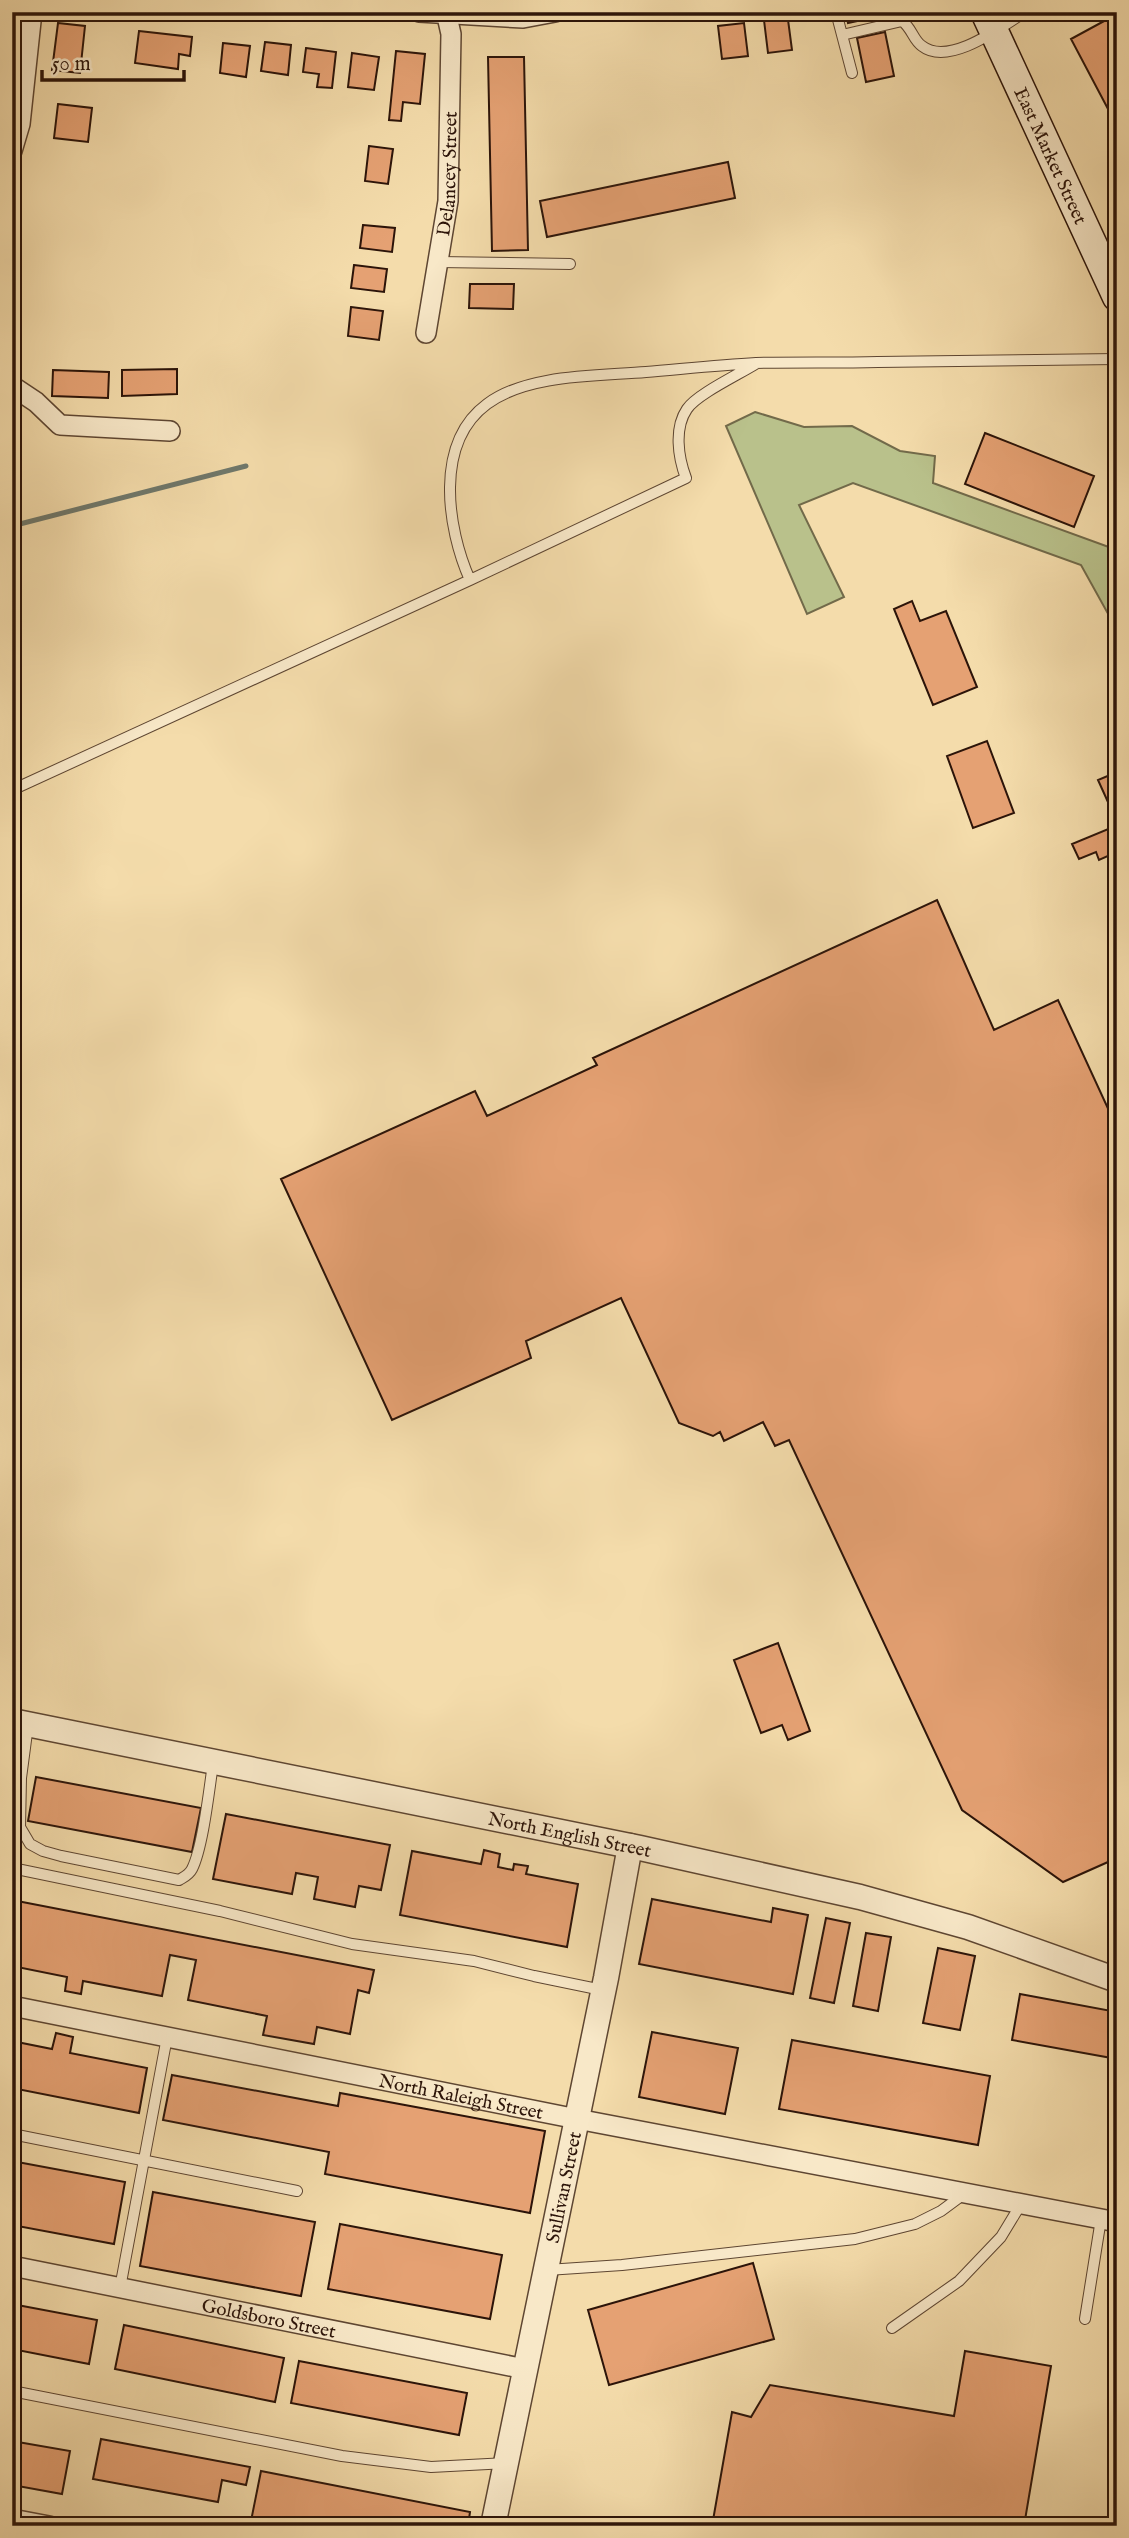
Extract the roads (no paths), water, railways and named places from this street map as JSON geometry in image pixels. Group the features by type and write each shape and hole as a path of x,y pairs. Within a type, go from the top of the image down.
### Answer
{"main road":[{"name":"East Market Street","path":"989,22 1117,297"}],"street":[{"path":"12,151 20,124 32,12"},
{"path":"419,12 523,18 555,12"},
{"name":"Delancey Street","path":"426,334 448,201 451,33 446,14"},
{"path":"12,386 36,402 60,425 170,431"},
{"name":"North English Street","path":"20,1723 630,1846 873,1900 968,1927 1117,1980"},
{"name":"Sullivan Street","path":"494,2526 630,1846"},
{"name":"North Raleigh Street","path":"12,2006 577,2119 1109,2221"},
{"name":"Goldsboro Street","path":"12,2266 525,2369"},
{"path":"12,2519 49,2526"}],"lane":[{"path":"836,12 852,73"},
{"path":"842,35 902,21 910,26 920,46 937,54 959,50 989,22 1025,12"},
{"path":"438,262 570,264"},
{"path":"470,580 458,554 449,493 453,456 465,426 485,405 508,391 561,379 757,363 1117,359"},
{"path":"12,790 686,478 679,460 678,438 687,409 705,393 757,363"},
{"path":"20,1723 20,1827 23,1836 30,1844 43,1851 90,1863 179,1880 187,1876 192,1869 199,1842 213,1764"},
{"path":"12,1868 220,1912 352,1944 474,1961 603,1990"},
{"path":"120,2288 167,2037"},
{"path":"12,2134 297,2191"},
{"path":"546,2270 622,2265 855,2239 915,2224 941,2211 965,2193"},
{"path":"892,2328 959,2281 1001,2237 1021,2204"},
{"path":"1085,2319 1109,2221"},
{"path":"12,2391 342,2456 431,2467 507,2463"}],"waterway":[{"path":"12,526 246,466"}]}
